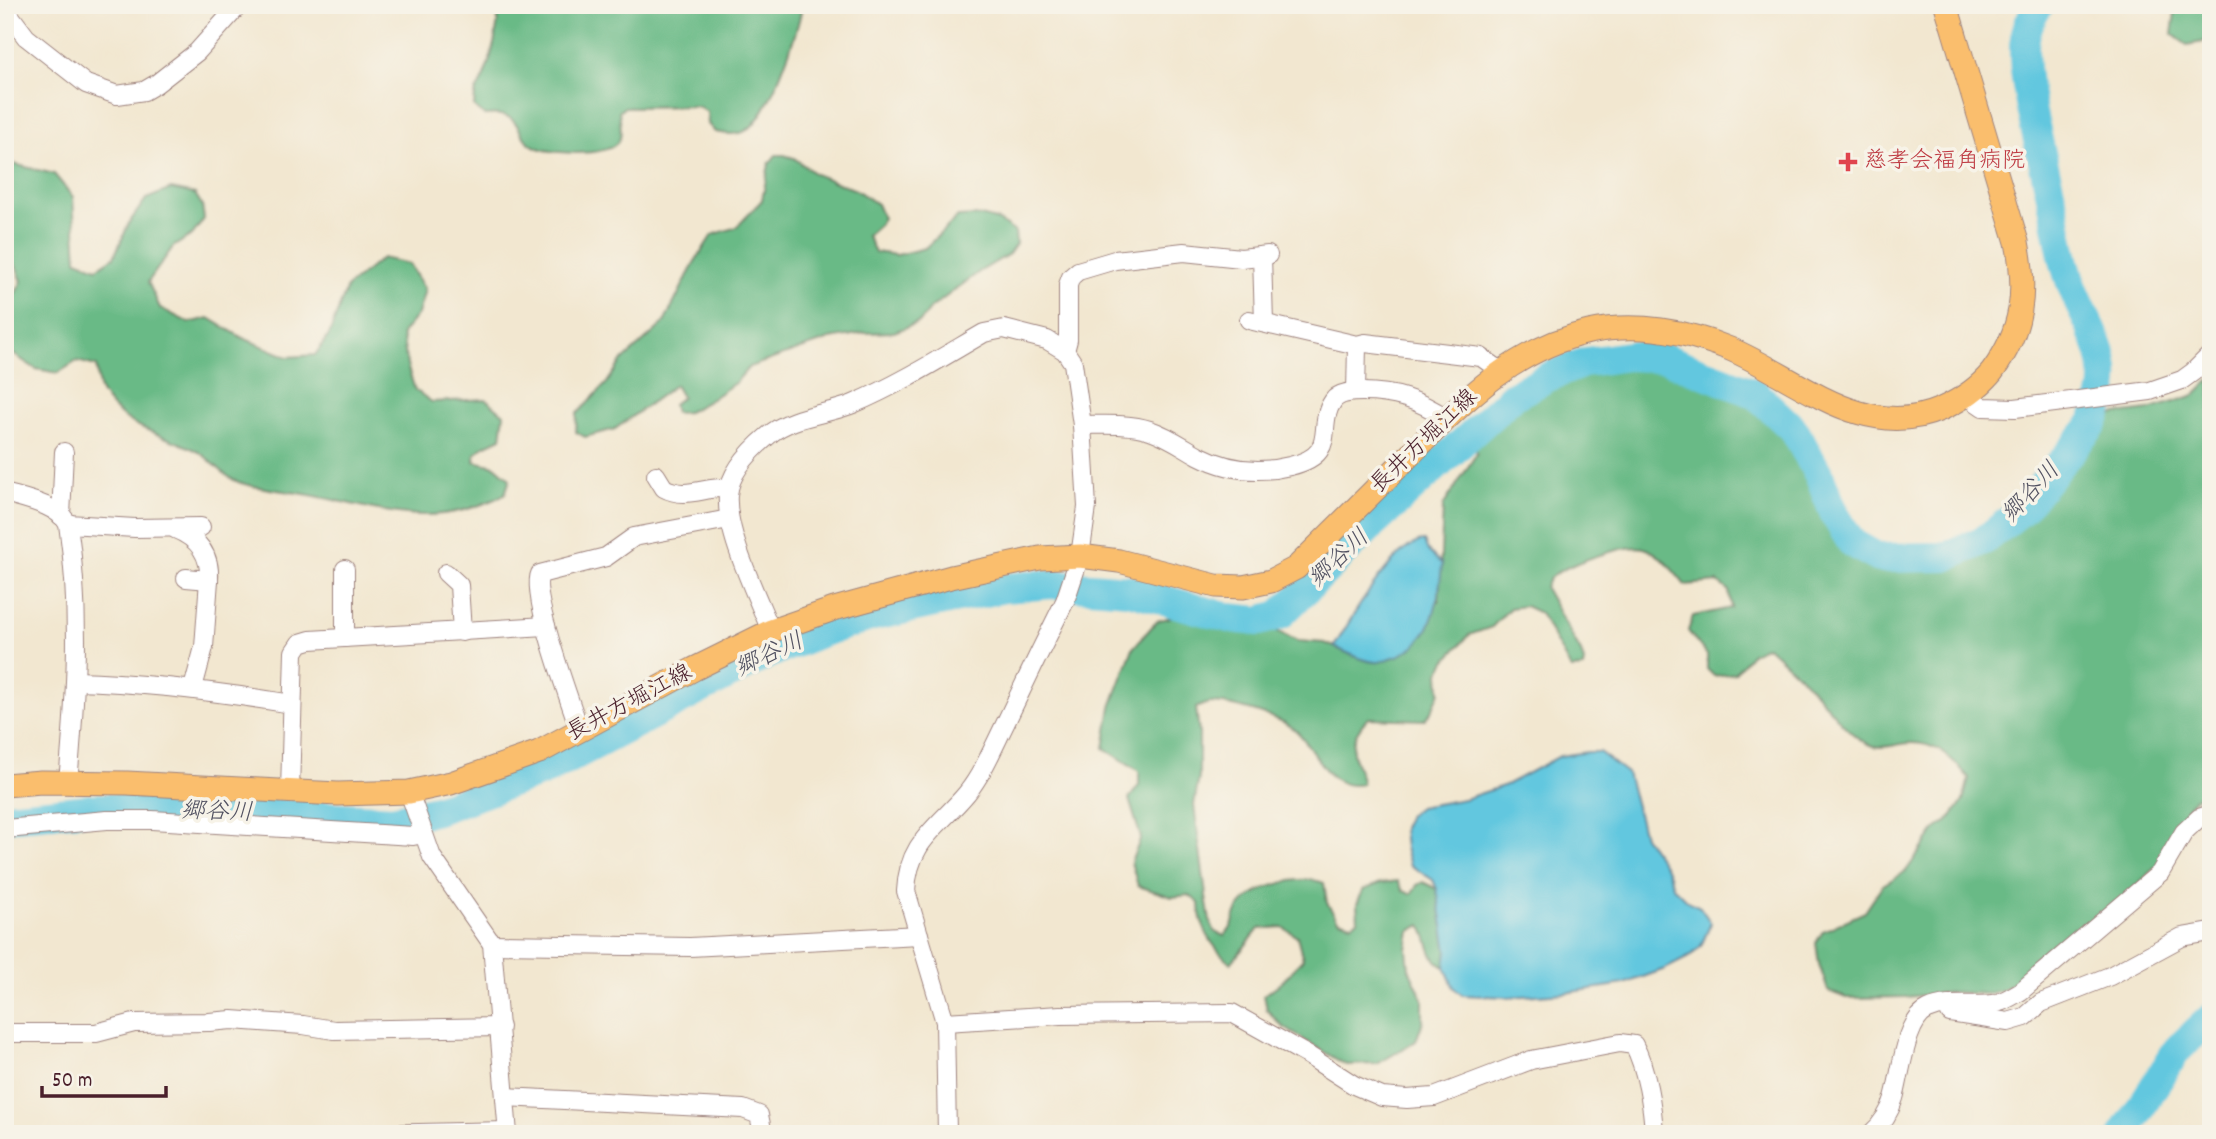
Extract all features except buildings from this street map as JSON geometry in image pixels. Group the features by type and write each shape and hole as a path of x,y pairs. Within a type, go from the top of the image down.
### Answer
{"main road":[{"name":"長井方堀江線","path":"5,785 68,782 411,798 539,752 706,662 771,631 834,609 951,577 1040,558 1078,565 1119,561 1216,586 1243,587 1271,581 1296,568 1446,418 1501,371 1542,346 1590,332 1615,329 1650,330 1686,335 1731,350 1821,398 1871,416 1895,418 1936,411 1967,396 1998,364 2017,329 2022,303 2017,242 1946,5"}],"street":[{"path":"5,9 26,37 76,76 86,83 117,95 144,91 156,83 197,52 239,5"},
{"path":"1065,351 1068,340 1068,285 1071,276 1078,271 1115,260 1184,252 1241,258 1265,255 1256,321 1357,345 1365,343 1481,357 1501,371"},
{"path":"771,631 729,519 729,488 739,466 769,434 791,423 851,405 984,333 1004,329 1023,333 1047,340 1065,351 1073,363 1082,425 1087,507 1078,565 1065,601 990,753 968,792 911,857 906,872 906,891 945,1022 947,1134"},
{"path":"1356,392 1357,345"},
{"path":"1967,396 1983,407 2001,408 2150,391 2175,383 2193,372 2211,354"},
{"path":"1082,425 1124,425 1147,429 1227,467 1249,471 1303,463 1315,456 1322,446 1332,403 1337,397 1356,392 1400,395 1430,407 1446,418"},
{"path":"64,452 65,520 76,593 76,681 68,782"},
{"path":"656,475 664,488 682,494 719,487 729,488"},
{"path":"5,493 33,501 65,520 201,527"},
{"path":"580,731 546,626 538,577 544,571 612,554 634,537 729,519"},
{"path":"172,527 187,534 204,551 209,561 204,647 193,688"},
{"path":"345,569 345,638"},
{"path":"446,573 459,585 462,632"},
{"path":"186,578 209,580"},
{"path":"290,791 296,647 304,641 546,626"},
{"path":"76,681 193,688 292,704"},
{"path":"375,1134 508,1133 492,944 432,857 411,798"},
{"path":"1871,1134 1889,1111 1910,1032 1917,1018 1926,1010 1947,1005 1999,1003 2021,990 2160,873 2184,832 2199,818 2211,814"},
{"path":"5,829 107,820 152,820 413,836 422,832"},
{"path":"1926,1010 2008,1022 2017,1020 2025,1017 2041,1003 2110,976 2182,937 2211,932"},
{"path":"492,944 690,947 919,935"},
{"path":"945,1022 1060,1015 1232,1013 1309,1056 1354,1085 1382,1097 1407,1099 1434,1097 1531,1060 1620,1043 1633,1045 1639,1055 1654,1121 1654,1134"},
{"path":"5,1032 96,1033 134,1023 232,1020 334,1030 500,1027"},
{"path":"505,1097 743,1109 759,1115 763,1134"}],"green space":[{"path":"499,5 802,5 789,52 773,91 756,122 747,130 736,134 715,132 708,124 707,112 697,106 625,107 619,111 621,135 615,144 607,149 583,153 538,148 524,137 513,120 507,116 484,115 474,107 476,93 492,50"},
{"path":"2176,5 2211,5 2211,35 2203,42 2187,45 2172,34"},
{"path":"776,155 794,158 815,174 856,190 877,204 883,218 867,236 875,252 897,255 925,248 958,217 981,216 999,221 1015,232 1016,244 1009,254 979,272 931,308 920,322 894,332 864,333 830,339 749,367 736,382 688,412 675,413 673,404 682,397 675,385 615,429 585,437 576,432 577,414 606,384 621,362 664,323 694,263 712,235 737,227 762,200 769,164"},
{"path":"5,162 54,174 73,197 77,260 97,268 114,257 129,223 146,199 171,189 195,194 202,205 204,219 193,234 173,247 148,282 160,308 189,323 209,318 243,338 288,357 315,355 329,335 347,287 382,258 409,264 425,290 418,314 402,334 407,365 415,390 432,402 486,399 504,414 501,438 484,446 475,454 474,461 495,466 510,479 505,494 456,512 433,515 388,512 241,483 230,478 199,452 145,429 120,414 101,392 96,366 77,361 58,373 36,369 7,350 5,313 22,281 15,264 5,259"},
{"path":"1636,353 1691,359 1755,385 1797,418 1851,536 1878,554 1943,553 2014,510 2067,455 2093,417 2149,410 2195,395 2211,379 2211,791 2194,798 2179,820 2162,862 2095,924 2002,990 1986,994 1953,992 1906,997 1846,998 1828,991 1819,964 1816,943 1823,931 1865,912 1883,885 1906,871 1936,829 1950,819 1963,801 1969,778 1955,762 1931,746 1912,743 1884,747 1861,740 1767,646 1752,653 1735,673 1714,676 1707,669 1707,655 1688,631 1693,616 1731,608 1729,591 1718,582 1685,585 1662,558 1644,548 1623,549 1595,557 1557,573 1550,578 1545,588 1581,652 1583,668 1571,669 1540,613 1525,606 1510,608 1492,627 1469,635 1448,658 1439,672 1440,692 1431,712 1424,720 1368,718 1353,744 1362,784 1349,785 1329,774 1299,734 1283,722 1229,705 1209,703 1196,708 1199,777 1194,805 1207,903 1215,932 1224,936 1246,900 1267,888 1291,881 1324,883 1327,903 1338,920 1352,924 1358,920 1357,904 1363,890 1381,883 1398,881 1403,891 1411,894 1417,885 1423,882 1437,889 1447,951 1445,967 1439,964 1432,954 1421,925 1410,931 1407,949 1409,969 1423,999 1423,1021 1416,1041 1377,1064 1346,1065 1283,1027 1267,1010 1264,995 1282,982 1303,959 1297,936 1282,927 1259,929 1231,963 1218,951 1208,936 1201,920 1199,903 1189,895 1172,897 1138,886 1131,862 1141,838 1129,799 1139,785 1139,771 1104,748 1111,707 1133,648 1157,621 1179,615 1233,629 1275,630 1297,641 1325,643 1334,647 1439,601 1443,506 1477,453 1471,429 1494,407 1552,370 1588,358"}],"water":[{"path":"1424,541 1428,551 1442,564 1436,608 1425,633 1416,644 1405,652 1377,662 1359,658 1334,647 1386,569 1412,545"},
{"path":"1599,752 1627,773 1644,836 1665,866 1674,888 1686,900 1700,907 1711,923 1701,946 1691,956 1665,969 1624,984 1565,993 1508,997 1462,995 1454,988 1445,967 1447,951 1437,889 1433,880 1410,865 1403,828 1409,815 1419,807 1464,799 1506,785 1560,756"}],"waterway":[{"name":"郷谷川","path":"5,817 101,808 216,810 393,820 437,810 547,770 770,653 820,633 873,616 1004,588 1051,584 1129,590 1229,618 1259,621 1280,615 1368,529 1513,396 1548,377 1586,362 1629,356 1665,358 1756,394 1794,430 1819,475 1835,515 1852,543 1879,558 1946,557 1986,539 2021,511 2093,424 2101,401 2103,363 2099,346 2075,295 2065,264 2027,85 2025,37 2039,5"},
{"path":"2124,1134 2177,1050 2211,1018"}],"place":[{"name":"慈孝会福角病院","path":"1848,162"}]}
